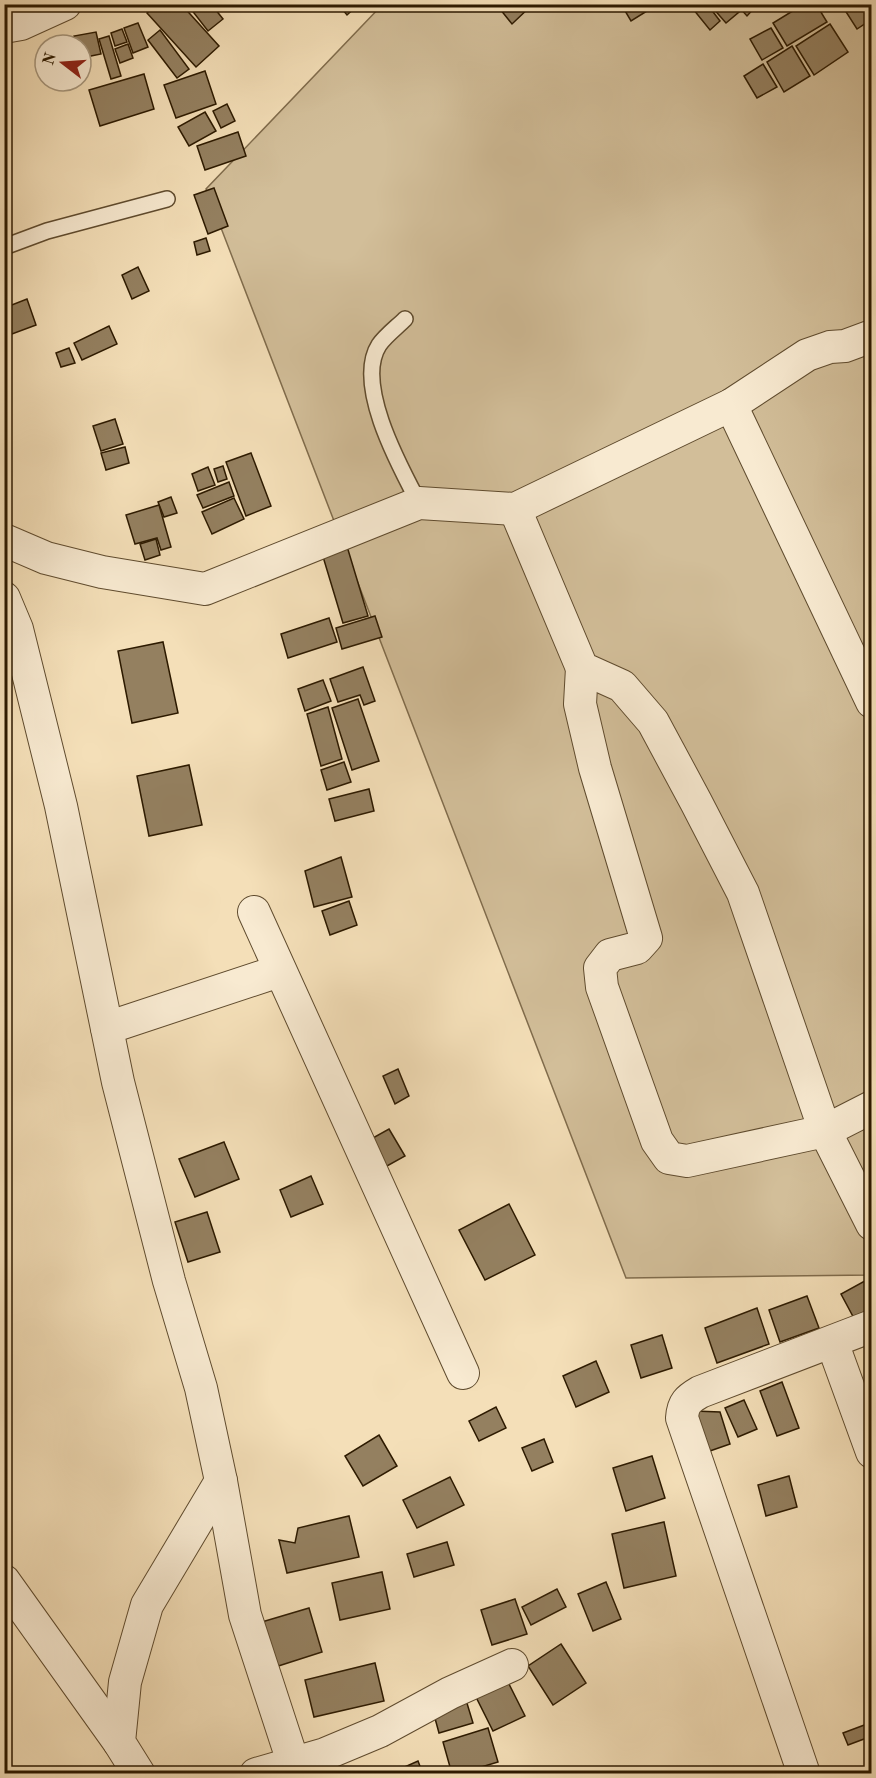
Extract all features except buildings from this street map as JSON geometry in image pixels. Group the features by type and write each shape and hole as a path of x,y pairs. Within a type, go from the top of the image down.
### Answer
{"street":[{"path":"4,27 21,24 66,4"},
{"path":"4,540 46,558 102,572 205,589 419,503 515,509 731,405 807,355 830,347 845,346 872,336"},
{"path":"731,405 872,702"},
{"path":"515,509 582,668 580,704 595,768 646,938 637,948 610,955 600,968 602,987 657,1141 669,1158 687,1161 825,1131 872,1107"},
{"path":"4,598 17,629 61,806 118,1082 169,1281 201,1388 221,1481 245,1616 293,1762"},
{"path":"582,668 622,686 652,722 696,802 743,893 825,1131 872,1224"},
{"path":"254,912 464,1373"},
{"path":"107,1028 279,971"},
{"path":"804,1773 682,1418 683,1406 687,1400 700,1392 872,1326"},
{"path":"832,1342 872,1452"},
{"path":"119,1742 125,1682 147,1605 221,1481"},
{"path":"4,1581 139,1773"},
{"path":"256,1773 325,1754 380,1731 450,1693 512,1665"}],"lane":[{"path":"4,247 47,231 167,199"},
{"path":"405,319 378,346 370,372 374,396 387,438 419,503"}],"shaded area":[{"path":"382,5 871,5 871,1275 626,1278 206,189"}]}
